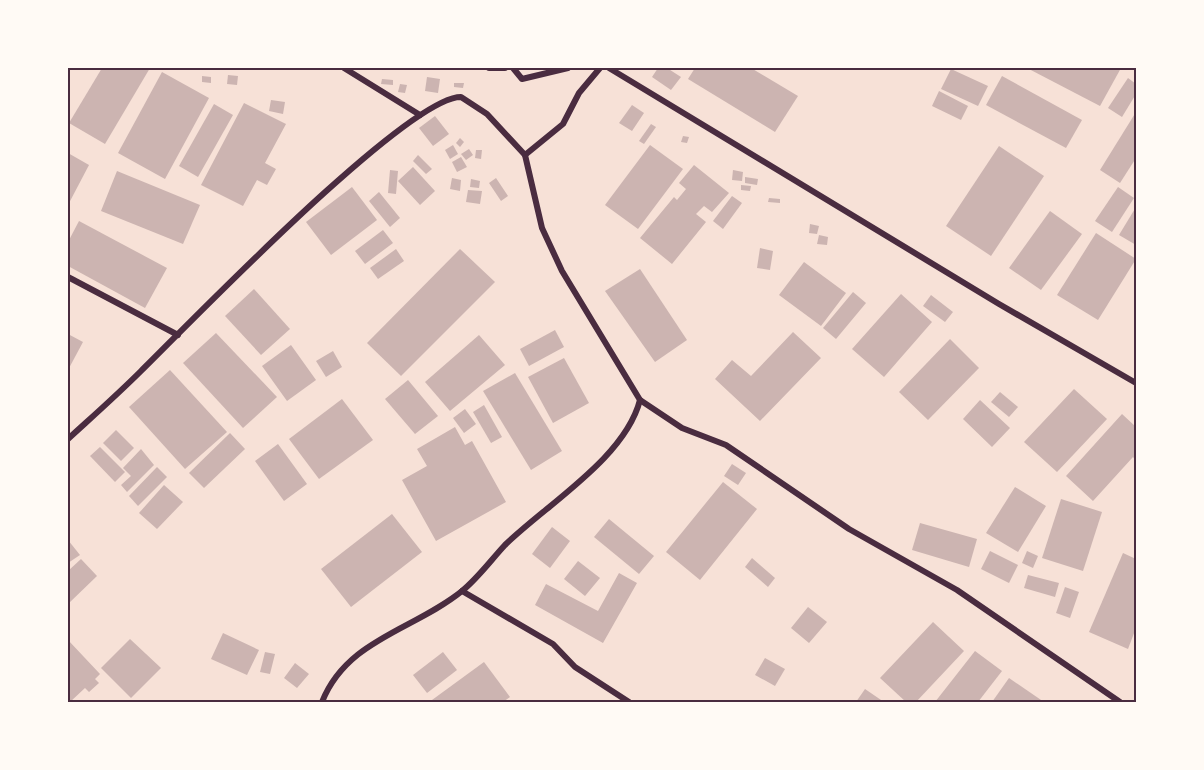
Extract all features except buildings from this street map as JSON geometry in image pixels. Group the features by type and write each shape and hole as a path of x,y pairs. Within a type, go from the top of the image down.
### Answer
{"street":[{"path":"344,68 420,115"},
{"path":"489,68 505,68"},
{"path":"513,68 522,79 568,68"},
{"path":"525,155 563,124 579,93 600,68"},
{"path":"609,68 999,304 1137,383"},
{"path":"68,439 277,237 350,171 420,115 441,101 461,97 487,114 525,155 542,228 562,271 640,400 682,428 726,445 849,529 957,591 1120,702"},
{"path":"68,277 178,334"},
{"path":"322,702 329,686 353,658 387,634 424,617 462,591 507,543 557,502 625,433 635,418 640,400"},
{"path":"462,591 553,644 574,667 629,702"}]}
